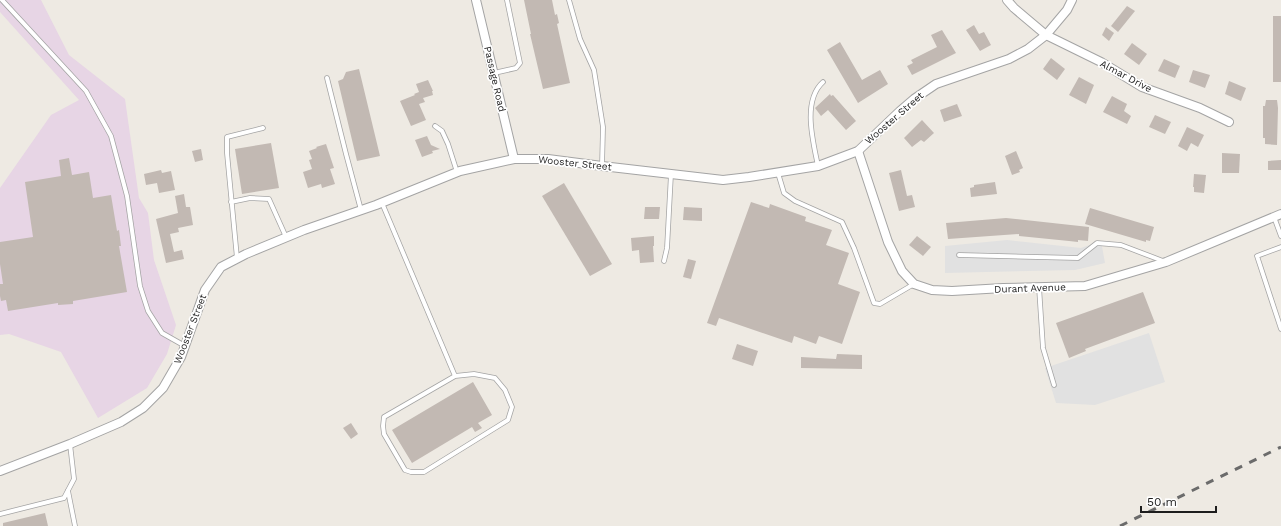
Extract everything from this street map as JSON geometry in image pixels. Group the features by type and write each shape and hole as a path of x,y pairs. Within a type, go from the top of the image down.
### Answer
{"street":[{"name":"Passage Road","path":"476,0 514,159"},
{"name":"Almar Drive","path":"1007,0 1014,8 1046,35 1101,62 1142,87 1200,108 1230,122"},
{"name":"Wooster Street","path":"0,471 70,444 121,422 143,408 163,388 181,357 205,290 222,267 237,259 286,238 382,203 457,172 514,159 548,159 723,180 818,166 858,151 900,111 914,99 936,84 1009,59 1028,49 1046,35 1067,10 1072,0"},
{"path":"858,151 888,242 902,271 914,284"},
{"name":"Durant Avenue","path":"914,284 932,290 952,291 1085,286 1166,262 1278,216"}],"lane":[{"path":"2,0 86,91 111,136 127,196 140,286 148,311 162,333 186,346"},
{"path":"494,73 516,68 520,63 507,0"},
{"path":"569,0 580,39 594,70 603,127 602,166"},
{"path":"327,78 362,210"},
{"path":"818,166 813,144 811,104 813,94 822,82"},
{"path":"435,126 442,131 457,172"},
{"path":"237,259 227,154 227,136 263,128"},
{"path":"778,173 784,193 795,202 842,222 854,248 874,303 880,304 914,284"},
{"path":"664,261 671,174"},
{"path":"231,202 250,198 269,199 286,238"},
{"path":"382,203 454,376"},
{"path":"1278,216 1281,236"},
{"path":"959,256 1078,258 1097,243 1121,245 1166,262"},
{"path":"1281,247 1256,256 1281,329"},
{"path":"1039,288 1043,348 1054,385"},
{"path":"474,374 495,378 505,390 512,407 508,420 424,472 411,472 405,470 384,434 384,417 454,376 474,374"},
{"path":"0,514 64,498 74,479 70,444"},
{"path":"68,491 75,526"}],"shaded area":[{"path":"0,0 41,0 69,55 125,99 139,198 148,213 154,260 176,325 167,354 147,388 98,418 61,352 9,334 0,335 0,188 51,115 79,100 0,12"},
{"path":"1007,240 1081,248 1101,241 1105,263 1075,270 945,273 945,246"},
{"path":"1149,333 1165,382 1095,405 1056,403 1045,368"}],"building":[{"path":"524,0 552,0 555,15 557,14 559,23 557,24 570,83 543,89 530,34"},
{"path":"1127,6 1135,11 1118,32 1111,26"},
{"path":"1273,16 1281,16 1281,82 1273,82"},
{"path":"974,25 979,34 984,32 991,45 980,51 966,30"},
{"path":"1106,27 1114,33 1109,41 1102,35"},
{"path":"942,30 956,53 912,75 907,66 913,63 911,60 937,47 931,35"},
{"path":"840,42 862,80 880,70 888,84 858,103 827,50"},
{"path":"1132,43 1147,54 1139,65 1124,54"},
{"path":"1051,58 1065,69 1057,80 1043,69"},
{"path":"1164,59 1180,66 1175,78 1158,71"},
{"path":"359,69 380,156 357,161 338,81 343,79 346,72"},
{"path":"1193,70 1210,75 1205,88 1189,82"},
{"path":"1079,77 1094,85 1086,104 1069,95"},
{"path":"428,80 433,91 433,95 423,98 425,102 419,104 426,120 411,126 400,101 419,92 416,84"},
{"path":"1229,81 1246,88 1241,101 1225,94"},
{"path":"830,94 831,96 833,95 856,121 846,130 828,110 821,116 815,108"},
{"path":"1112,96 1127,104 1124,111 1131,116 1127,124 1103,112"},
{"path":"1266,100 1277,100 1277,145 1265,144 1265,138 1263,138 1263,106 1265,106"},
{"path":"957,104 962,116 944,122 940,110"},
{"path":"1155,115 1171,122 1165,134 1149,127"},
{"path":"922,120 934,133 924,142 921,140 912,147 904,138"},
{"path":"1187,127 1204,135 1198,147 1191,143 1187,151 1178,146"},
{"path":"427,136 431,145 440,149 432,151 433,153 422,157 415,140"},
{"path":"271,143 279,188 242,194 235,149"},
{"path":"326,144 334,168 330,169 335,184 322,188 321,184 308,188 303,172 312,169 309,160 312,159 309,151"},
{"path":"201,149 203,160 195,162 192,151"},
{"path":"1016,151 1023,168 1019,170 1020,172 1012,175 1005,156"},
{"path":"1222,153 1240,154 1239,173 1222,173"},
{"path":"69,158 72,175 89,172 93,198 111,195 117,231 119,230 121,246 119,246 127,292 73,301 73,304 58,305 58,303 8,311 6,300 1,301 0,296 0,284 3,284 0,264 0,242 33,237 25,182 61,176 59,160"},
{"path":"1281,160 1281,170 1268,170 1268,161"},
{"path":"161,170 162,173 171,171 175,190 159,193 157,183 146,185 144,174"},
{"path":"901,170 907,196 912,195 915,207 899,211 889,173"},
{"path":"1194,174 1206,175 1204,193 1194,192"},
{"path":"995,182 997,194 971,197 970,188 974,187 974,185"},
{"path":"564,183 612,264 590,276 542,196"},
{"path":"184,194 186,207 190,207 193,225 178,228 179,232 170,234 174,252 182,250 184,259 166,263 156,219 178,213 175,196"},
{"path":"751,202 769,208 770,204 806,217 805,221 832,230 826,245 849,253 838,284 860,292 842,344 819,336 816,344 794,336 792,343 719,318 716,326 707,323"},
{"path":"645,207 660,207 659,219 644,219"},
{"path":"684,207 702,208 702,221 683,220"},
{"path":"1090,208 1154,227 1150,241 1146,240 1146,242 1085,224"},
{"path":"1006,218 1089,227 1088,241 1078,240 1078,242 1019,236 1019,234 948,239 946,223"},
{"path":"654,236 654,262 640,263 639,250 632,251 631,238"},
{"path":"917,236 931,247 923,256 909,245"},
{"path":"688,259 696,261 691,279 683,277"},
{"path":"1143,292 1155,323 1085,349 1086,351 1069,358 1056,323"},
{"path":"737,344 758,351 753,366 732,359"},
{"path":"837,354 862,355 862,369 801,368 801,357 836,359"},
{"path":"473,382 492,415 478,423 482,428 475,432 472,427 412,463 392,430"},
{"path":"351,423 358,434 351,439 343,428"},
{"path":"45,513 48,526 3,526 3,523"}],"railway":[{"path":"1120,526 1281,447"}]}
